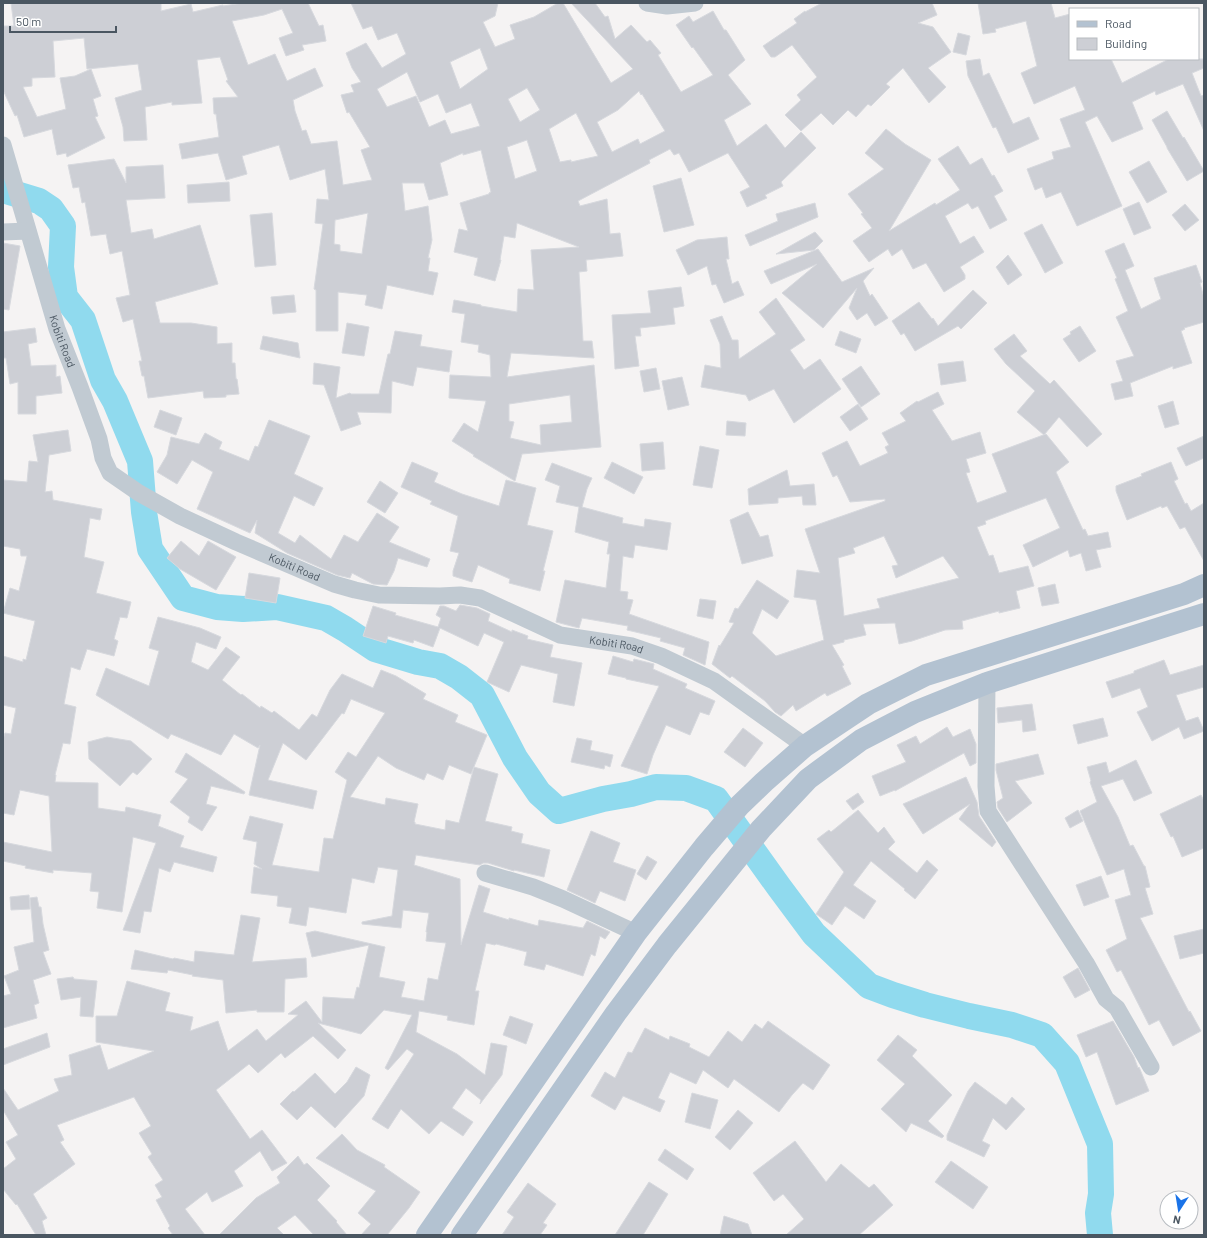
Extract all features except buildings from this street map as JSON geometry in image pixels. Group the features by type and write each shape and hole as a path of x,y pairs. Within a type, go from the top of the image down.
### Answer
{"main road":[{"path":"427,1235 636,933 704,846 739,806 805,746 868,704 926,674 1184,594 1204,585"},
{"path":"462,1235 621,1007 667,945 762,829 808,779 861,740 915,712 987,683 1204,614"}],"street":[{"path":"647,3 667,6 695,3"},
{"name":"Kobiti Road","path":"3,145 58,329 99,438 103,458 110,473 143,495 180,516 334,584 379,595 460,595 480,598 560,635 632,646 661,656 714,681 805,746"},
{"path":"3,232 28,231"},
{"path":"987,683 986,786 988,810 1086,963 1106,999 1116,1008 1151,1067"},
{"path":"485,873 564,898 636,933"}],"waterway":[{"path":"3,190 39,201 51,209 63,226 61,267 65,297 83,320 103,380 115,401 140,461 144,512 150,549 183,598 217,607 243,609 277,607 326,618 375,649 418,662 440,666 459,677 482,695 515,758 539,793 559,811 656,787 686,788 716,799 814,934 869,986 925,1005 1012,1025 1042,1035 1067,1063 1100,1144 1101,1194 1098,1213 1100,1235"}]}
